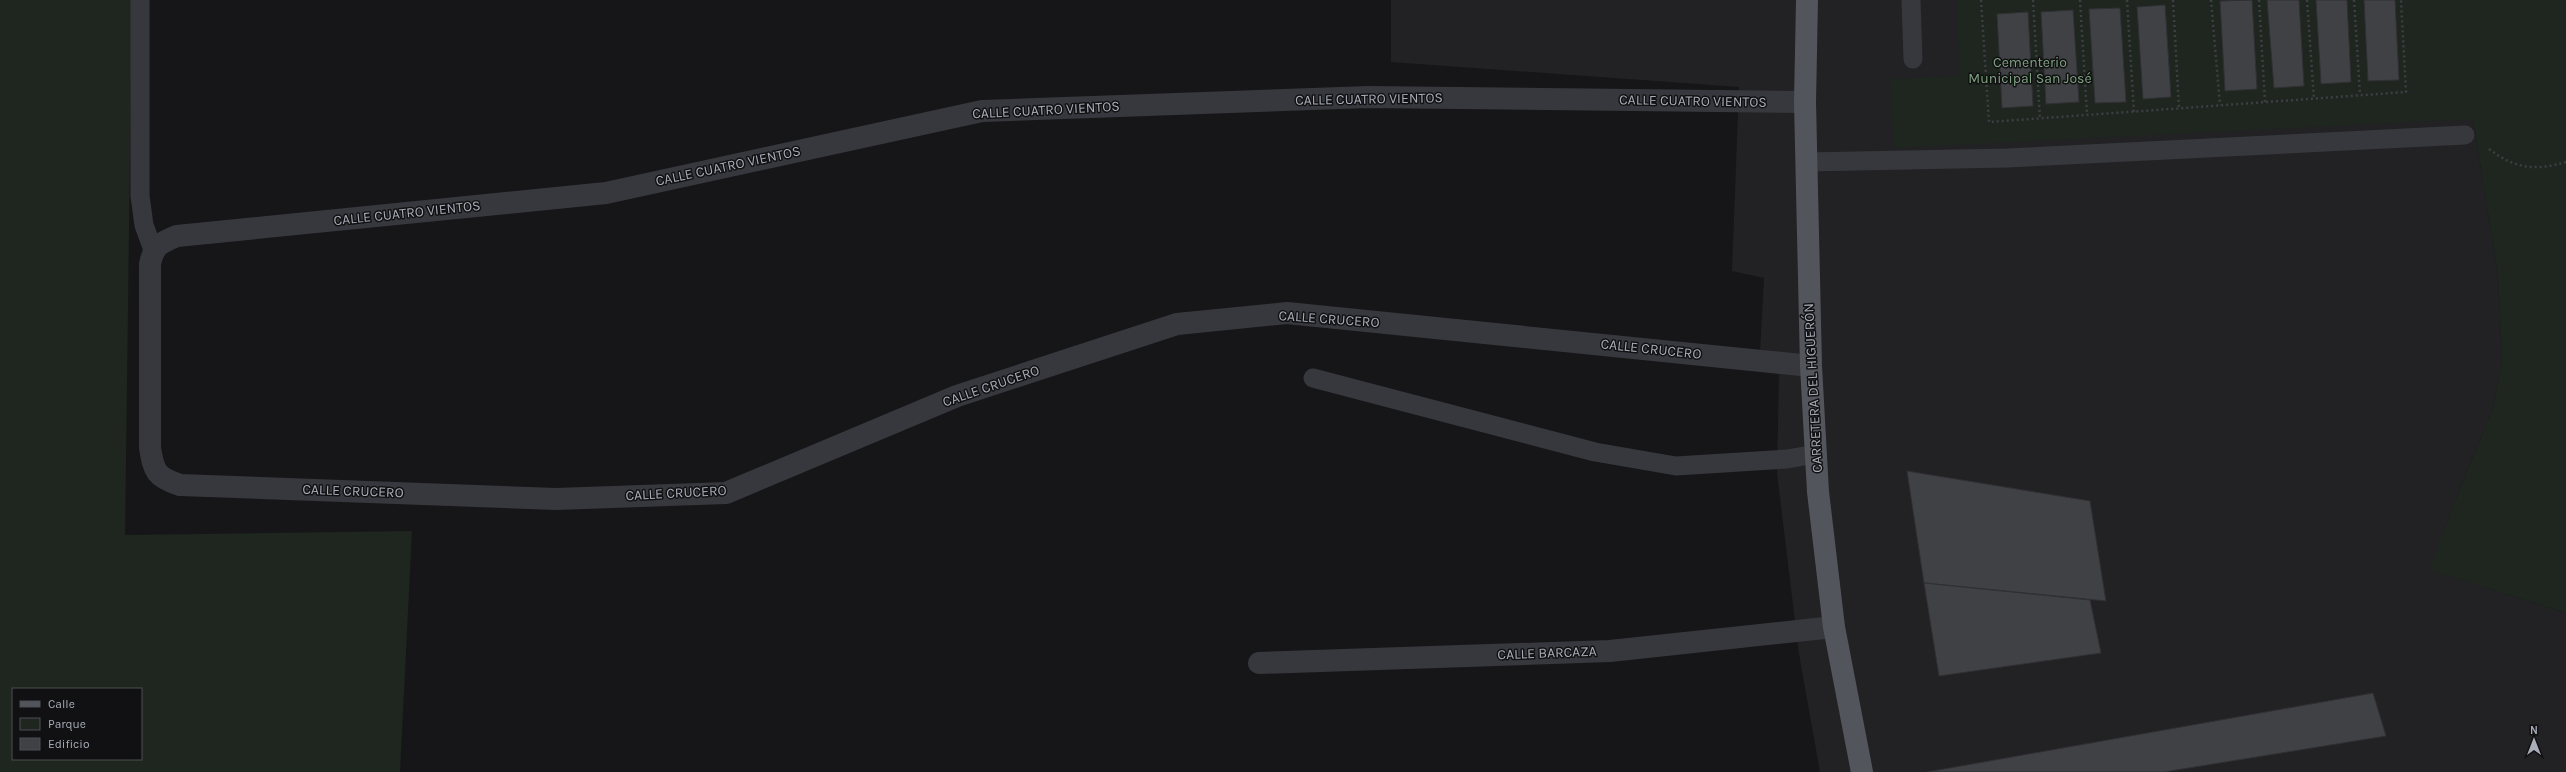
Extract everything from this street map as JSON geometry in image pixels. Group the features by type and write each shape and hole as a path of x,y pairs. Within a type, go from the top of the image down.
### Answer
{"main road":[{"name":"CARRETERA DEL HIGUERÓN","path":"1807,0 1805,102 1806,162 1811,366 1816,454 1834,626 1862,772"}],"street":[{"name":"CALLE CUATRO VIENTOS","path":"153,250 163,242 177,236 606,193 982,111 1368,97 1805,102"},
{"name":"CALLE CRUCERO","path":"153,250 150,264 150,448 153,468 162,479 180,484 556,499 726,493 957,396 1178,324 1287,313 1811,366"},
{"name":"CALLE BARCAZA","path":"1259,663 1610,651 1834,626"}],"lane":[{"path":"140,0 140,196 144,225 153,250"},
{"path":"1912,0 1913,59"},
{"path":"1806,162 2007,158 2465,135"},
{"path":"1313,378 1595,452 1676,466 1787,459 1816,454"}],"path":[{"path":"1981,0 1989,122 2406,92 2401,0"},
{"path":"2033,0 2040,119"},
{"path":"2080,0 2087,115"},
{"path":"2127,0 2134,112"},
{"path":"2173,0 2179,108"},
{"path":"2211,0 2220,105"},
{"path":"2259,0 2265,102"},
{"path":"2307,0 2314,99"},
{"path":"2354,0 2360,95"},
{"path":"2465,135 2476,139 2496,154 2518,166 2546,168 2566,162"}],"shaded area":[{"path":"1391,0 2566,0 2473,119 2498,276 2502,359 2493,408 2457,496 2430,570 2566,613 2566,772 1820,772 1799,654 1777,473 1779,374 1759,370 1764,278 1732,271 1739,87 1391,62"}],"green space":[{"path":"0,0 132,0 125,535 412,531 400,772 0,772"},
{"name":"Cementerio Municipal San José","path":"1957,0 2566,0 2566,613 2429,570 2493,408 2502,359 2498,276 2473,119 1894,148 1890,79 1959,76"}],"building":[{"path":"2252,0 2257,89 2225,91 2220,1"},
{"path":"2267,0 2299,0 2304,86 2274,88"},
{"path":"2316,0 2347,0 2351,82 2321,84"},
{"path":"2364,0 2395,0 2399,80 2368,81"},
{"path":"2165,5 2171,97 2143,99 2137,7"},
{"path":"2120,8 2126,102 2095,103 2089,9"},
{"path":"2073,10 2079,102 2046,104 2041,12"},
{"path":"2028,12 2033,106 2002,108 1997,14"},
{"path":"1907,471 2090,501 2106,601 1924,583"},
{"path":"1924,583 2090,600 2101,653 1939,676"},
{"path":"2373,693 2386,736 2164,772 1927,772"}]}
